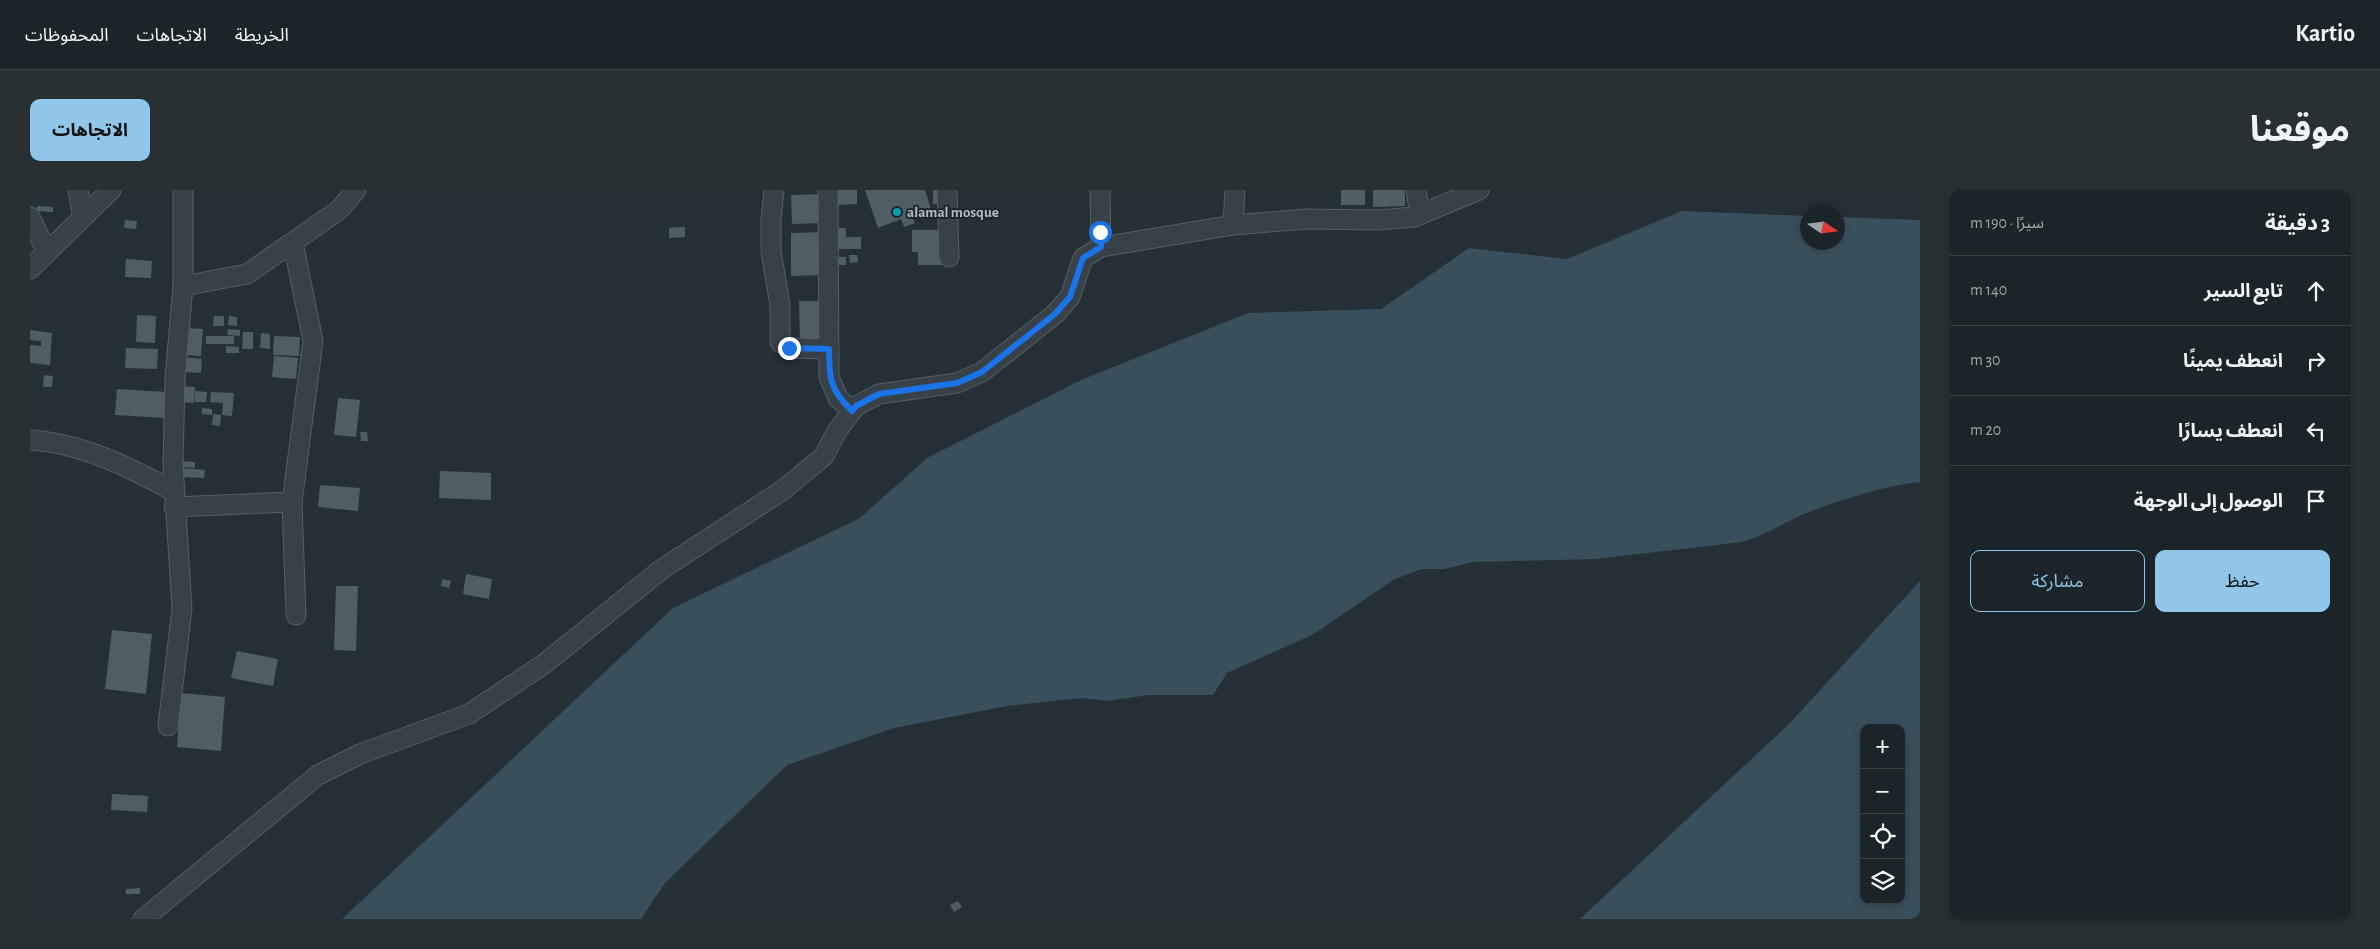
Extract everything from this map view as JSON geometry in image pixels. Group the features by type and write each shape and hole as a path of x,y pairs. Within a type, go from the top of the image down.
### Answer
{"street":[{"path":"78,190 83,218"},
{"path":"30,269 111,190"},
{"path":"168,726 182,609 174,499 175,378 183,286 183,190"},
{"path":"183,286 247,274 339,210 356,190"},
{"path":"774,190 770,220 771,251 780,305 780,342 789,348 829,349"},
{"path":"828,190 829,377 838,398 852,411"},
{"path":"948,190 948,257"},
{"path":"1100,190 1101,247"},
{"path":"1233,226 1235,190"},
{"path":"1416,190 1420,215"},
{"path":"143,919 318,775 360,754 469,714 518,683 662,569 783,490 824,456 837,431 856,406 879,394 949,384 982,372 1055,314 1070,297 1083,258 1101,247 1233,226 1306,219 1379,220 1420,215 1479,190"},
{"path":"30,217 47,252"},
{"path":"293,243 314,341 292,502 296,615"},
{"path":"30,440 65,445 140,473 174,499 292,502"}],"water":[{"path":"1682,211 1800,216 1800,250 1845,250 1845,217 1920,220 1920,482 1878,490 1835,503 1809,512 1742,542 1596,559 1473,562 1444,569 1421,569 1393,580 1314,634 1227,673 1213,695 1149,695 1106,701 1081,698 1007,706 894,728 787,765 665,883 641,919 342,919 673,608 860,518 927,458 1081,380 1248,313 1381,309 1469,248 1567,259"},
{"path":"1920,581 1920,919 1580,919 1789,724"}],"building":[{"path":"837,190 857,190 857,204 837,205"},
{"name":"alamal mosque","path":"865,190 925,190 931,209 912,216 915,223 904,227 901,219 878,228"},
{"path":"933,190 944,190 944,204 933,204"},
{"path":"1341,190 1365,190 1365,205 1341,205"},
{"path":"1373,190 1405,190 1405,206 1373,207"},
{"path":"824,194 824,223 792,224 791,195"},
{"path":"37,206 53,207 53,212 36,211"},
{"path":"125,220 137,221 136,229 124,228"},
{"path":"685,227 685,237 669,238 669,228"},
{"path":"836,228 846,228 846,237 861,237 861,249 836,249"},
{"path":"912,230 945,230 945,265 918,265 918,252 912,252"},
{"path":"824,232 825,275 791,276 791,233"},
{"path":"849,255 857,255 858,262 850,263"},
{"path":"836,257 846,257 846,265 836,265"},
{"path":"126,259 152,261 151,278 125,277"},
{"path":"799,301 821,301 822,342 800,343"},
{"path":"137,315 156,316 155,343 136,342"},
{"path":"214,316 224,316 224,326 213,326"},
{"path":"229,316 237,317 237,326 228,325"},
{"path":"186,328 203,329 201,356 185,355"},
{"path":"228,329 240,330 240,336 227,335"},
{"path":"30,330 52,333 50,365 30,363 30,345 41,346 41,341 30,340"},
{"path":"243,332 253,332 253,349 242,349"},
{"path":"261,333 270,334 270,349 260,348"},
{"path":"206,336 234,336 234,344 206,344"},
{"path":"274,336 300,337 299,356 273,355"},
{"path":"226,346 239,347 239,353 226,353"},
{"path":"126,348 158,349 157,369 125,368"},
{"path":"274,356 298,358 296,379 272,377"},
{"path":"184,357 202,359 201,373 183,372"},
{"path":"44,375 53,376 52,387 43,387"},
{"path":"182,386 195,387 194,403 181,402"},
{"path":"117,389 167,392 165,418 115,415"},
{"path":"195,391 207,392 206,402 195,402"},
{"path":"211,392 234,393 232,416 222,415 223,403 210,402"},
{"path":"338,398 360,400 356,437 334,435"},
{"path":"202,408 212,409 212,415 202,414"},
{"path":"213,414 221,415 220,426 212,425"},
{"path":"360,432 367,432 368,441 361,441"},
{"path":"180,461 195,462 195,468 180,467"},
{"path":"182,468 205,470 204,478 181,477"},
{"path":"440,471 491,473 491,500 439,498"},
{"path":"320,485 360,488 358,511 318,507"},
{"path":"466,574 492,579 489,599 463,594"},
{"path":"442,579 451,581 449,588 441,586"},
{"path":"336,586 358,586 356,651 334,650"},
{"path":"112,630 152,634 146,694 105,689"},
{"path":"237,651 278,659 273,686 231,678"},
{"path":"181,693 225,697 221,751 177,747"},
{"path":"112,794 148,796 147,812 111,810"},
{"path":"140,888 140,894 126,894 126,889"},
{"path":"958,901 962,907 954,912 950,905"}],"place":[{"name":"alamal mosque","path":"897,212"}],"route":[{"path":"789,348 829,349 829,377 838,398 852,411 856,406 879,394 957,383 982,372 1055,314 1070,297 1083,258 1101,247 1100,232"}]}
